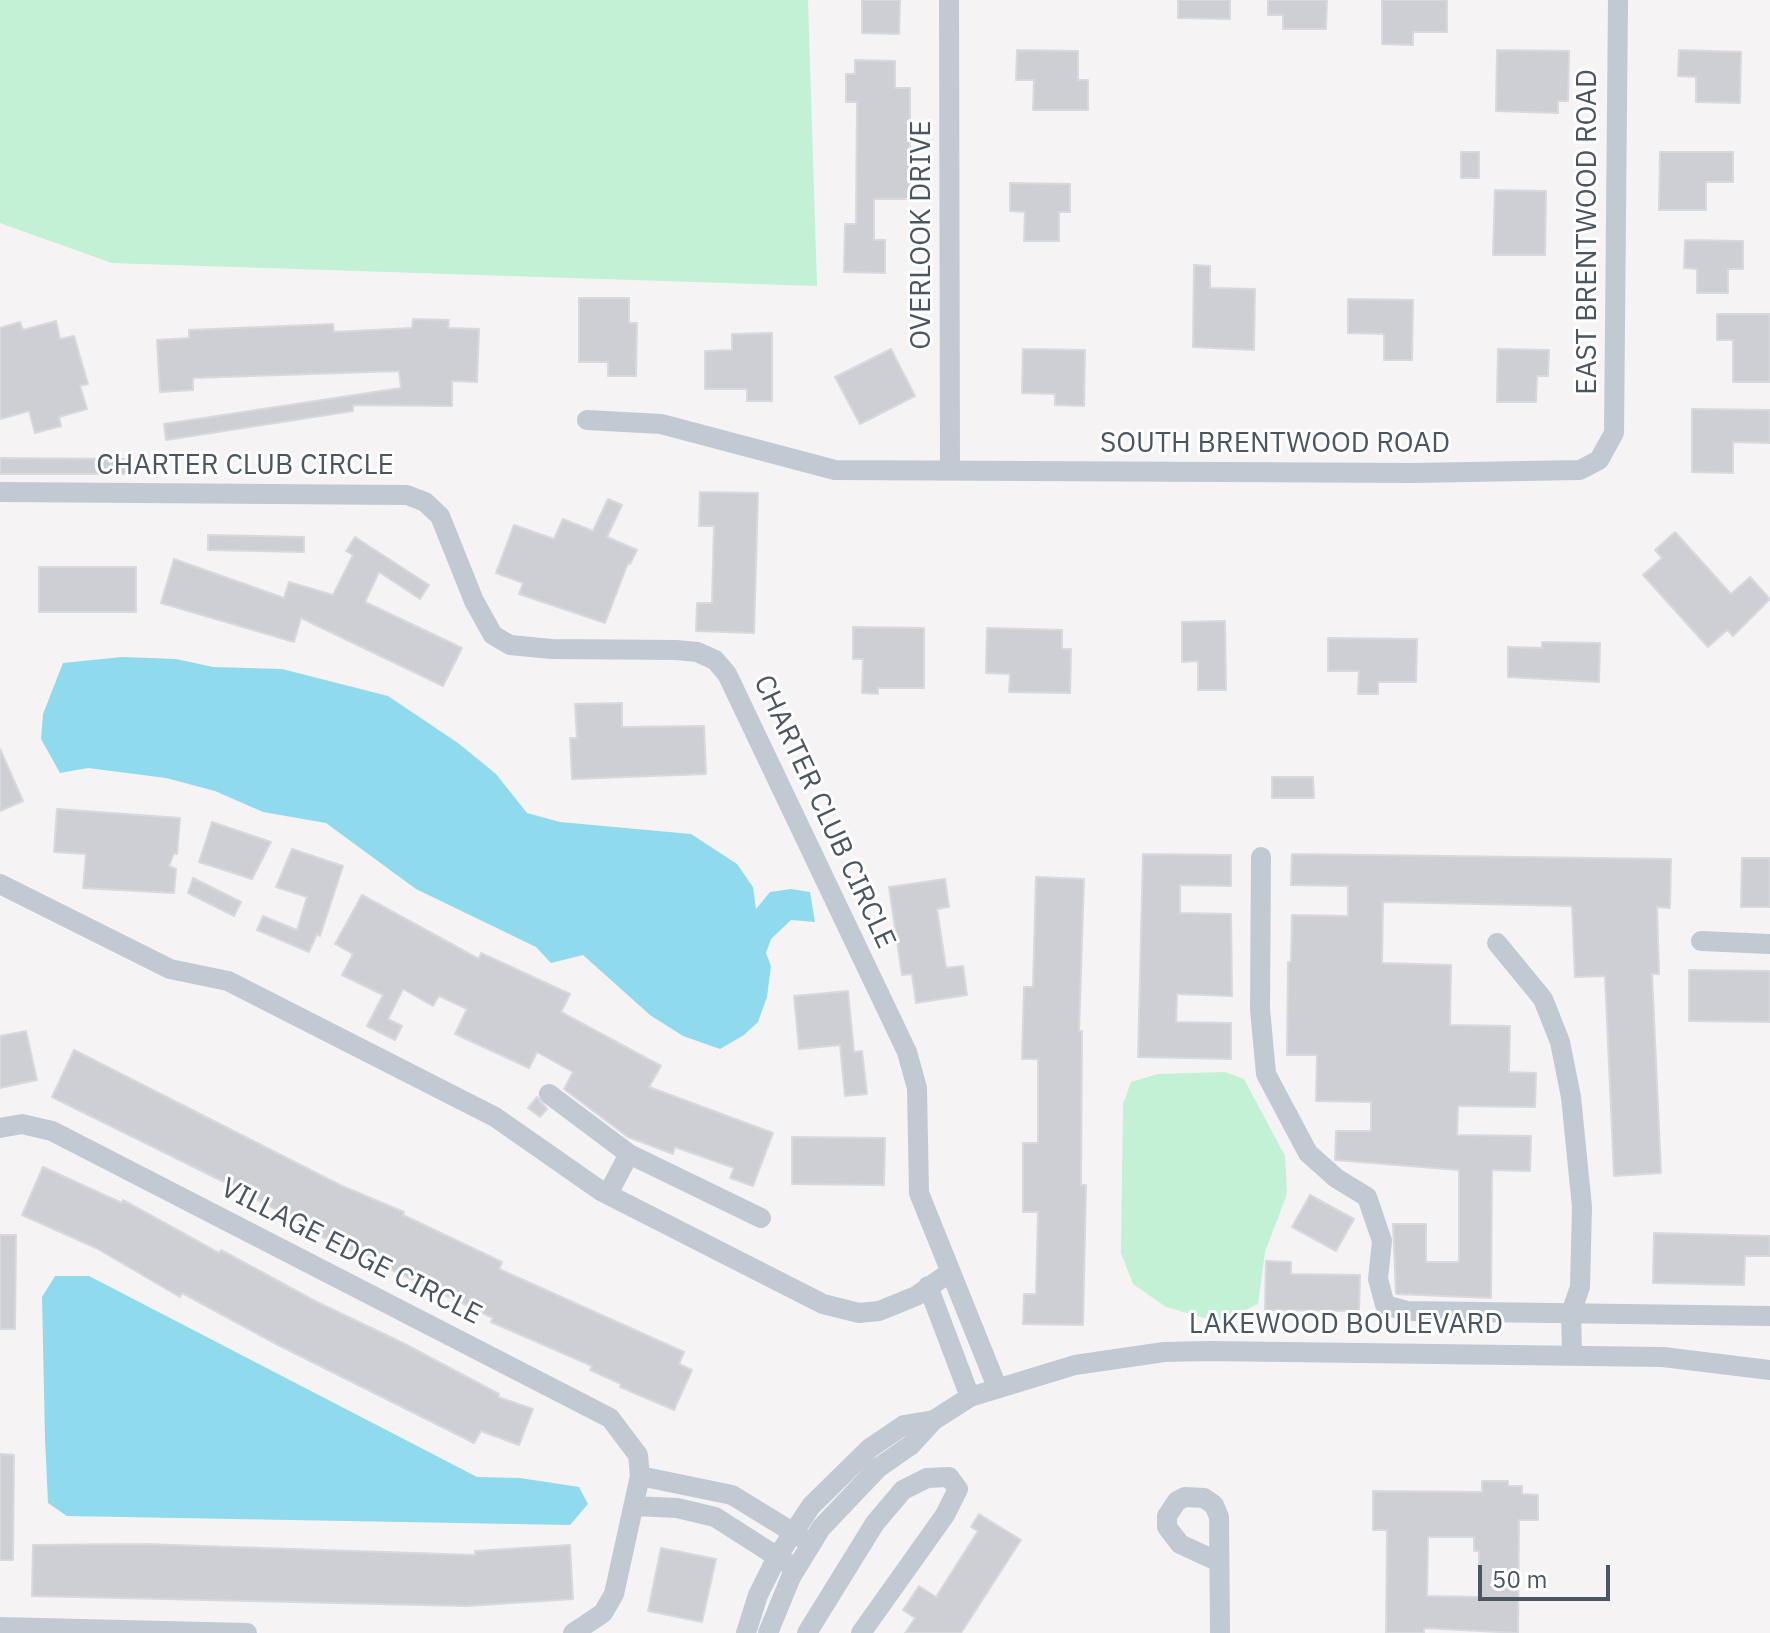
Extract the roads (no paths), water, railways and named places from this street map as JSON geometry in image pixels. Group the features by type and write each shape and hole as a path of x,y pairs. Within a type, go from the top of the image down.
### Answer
{"street":[{"name":"OVERLOOK DRIVE","path":"949,0 950,469"},
{"name":"EAST BRENTWOOD ROAD","path":"1599,460 1614,433 1618,0"},
{"name":"SOUTH BRENTWOOD ROAD","path":"587,420 661,424 822,469 1413,473 1580,470 1599,460"},
{"name":"CHARTER CLUB CIRCLE","path":"0,492 407,495 425,502 440,516 474,601 493,635 510,645 552,649 676,650 697,652 715,660 727,674 913,1070 919,1193 997,1387"},
{"path":"1261,857 1260,1009 1266,1074 1308,1153 1336,1178 1367,1197 1382,1241 1378,1279 1385,1305 1407,1311 1770,1316"},
{"path":"0,884 170,969 228,981 495,1117 545,1155 608,1194 840,1310 859,1313 879,1311 916,1296 949,1273"},
{"path":"1701,941 1770,944"},
{"path":"1497,943 1543,999 1563,1056 1579,1157 1582,1207 1580,1287 1571,1313 1572,1354"},
{"path":"549,1094 629,1154 761,1218"},
{"name":"VILLAGE EDGE CIRCLE","path":"0,1128 22,1124 52,1131 585,1402 610,1418 626,1435 638,1455 640,1476 614,1594 603,1613 573,1633"},
{"path":"608,1194 629,1154"},
{"path":"928,1286 970,1397"},
{"name":"LAKEWOOD BOULEVARD","path":"768,1633 796,1568 811,1545 835,1511 878,1468 911,1445 934,1420 970,1397 1075,1365 1164,1352 1572,1354 1663,1357 1770,1370"},
{"name":"LAKEWOOD BOULEVARD","path":"746,1633 758,1595 777,1557 826,1489 870,1448 904,1425 934,1420"},
{"path":"640,1476 732,1495 811,1545"},
{"path":"807,1633 875,1523 903,1490 927,1478 949,1477 958,1489 945,1515 861,1633"},
{"path":"695,1511 700,1486"},
{"path":"634,1506 695,1511 731,1524 796,1568"},
{"path":"1219,1562 1220,1633"},
{"path":"0,1627 247,1633"}],"water":[{"path":"122,657 176,659 213,667 282,669 388,696 458,743 496,774 527,813 560,822 691,834 737,864 753,887 756,909 770,892 791,889 810,892 815,922 791,920 771,939 766,953 771,966 767,997 758,1022 744,1035 720,1049 683,1036 650,1015 583,955 551,963 536,947 416,889 326,823 263,812 215,791 166,778 88,768 60,773 41,739 43,714 63,663"},
{"path":"55,1276 89,1276 477,1477 520,1478 579,1487 588,1504 570,1525 67,1516 48,1503 42,1297"}]}
